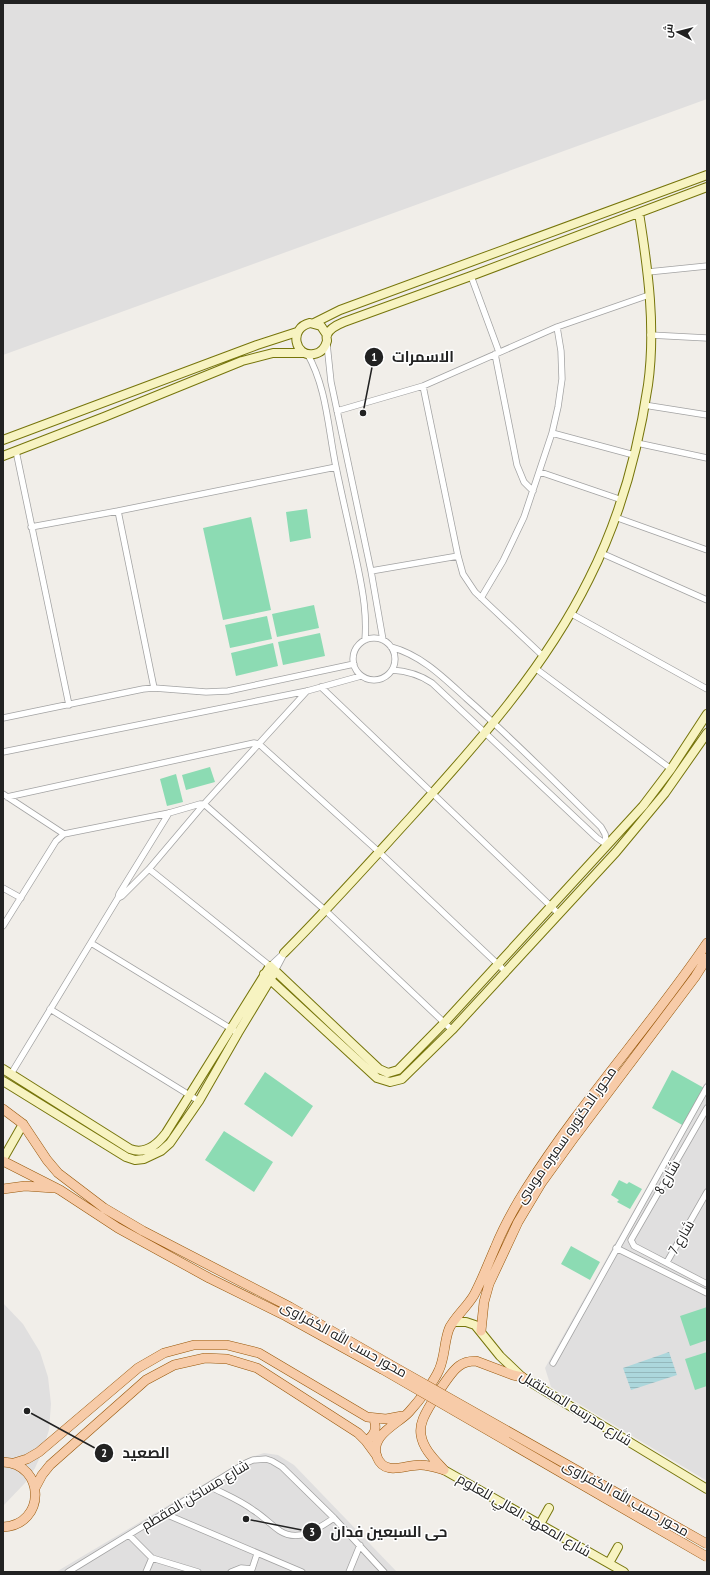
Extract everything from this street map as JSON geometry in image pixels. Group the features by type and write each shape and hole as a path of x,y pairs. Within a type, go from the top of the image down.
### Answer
{"main road":[{"name":"محور الدكتوره سميره موسى","path":"377,1456 378,1443 382,1434 405,1416 439,1370 443,1360 448,1334 454,1322 471,1300 509,1218 544,1161 609,1072 688,971 707,943"},
{"name":"محور الدكتوره سميره موسى","path":"481,1331 484,1302 489,1284 518,1222 542,1182 695,977 707,958"},
{"name":"محور حسب الله الكفراوى","path":"3,1109 23,1124 47,1160 58,1173 111,1212 143,1232 330,1329 385,1366 707,1556"},
{"name":"محور حسب الله الكفراوى","path":"3,1160 60,1190 105,1220 209,1278 385,1366 707,1544"},
{"path":"3,1189 31,1186 60,1190"},
{"path":"7,1462 27,1459 39,1452 138,1368 164,1353 194,1345 227,1345 259,1353 367,1417 374,1419 393,1419 405,1416"},
{"path":"3,1527 15,1525 29,1515 34,1505 35,1488 42,1475 50,1466 146,1380 174,1365 195,1360 227,1359 257,1368 358,1433 385,1466 393,1469 419,1464 444,1470"},
{"path":"444,1470 429,1454 424,1445 421,1436 421,1425 424,1416 452,1372 460,1365 471,1361 476,1361 522,1377"},
{"path":"366,1441 372,1437 375,1432 376,1425 374,1419"},
{"path":"7,1462 28,1473 35,1488"}],"street":[{"path":"3,440 257,345 297,332 302,326 314,323 340,310 689,182 707,174"},
{"path":"689,182 693,193"},
{"path":"3,456 242,361 273,352 311,354 319,352 322,350 334,328 344,322 707,187"},
{"path":"148,1154 164,1137 284,953 326,911 485,733 535,668 582,592 602,553 622,500 637,443 648,384 650,335 648,272 639,213"},
{"path":"648,272 707,266"},
{"path":"471,276 497,353 517,465 524,482 533,491"},
{"path":"337,411 423,386 557,327 649,295"},
{"path":"314,323 323,329 327,339 331,382 371,571 383,640"},
{"path":"481,598 513,541 524,517 552,433 562,379 561,351 557,327"},
{"path":"297,332 296,342 300,350 305,353 313,364 321,386 365,606 365,640"},
{"path":"650,335 707,338"},
{"path":"423,386 458,556 467,580 481,598 543,656"},
{"path":"99,404 104,417"},
{"path":"644,405 707,415"},
{"path":"552,433 634,455"},
{"path":"637,443 707,458"},
{"path":"16,451 69,705"},
{"path":"31,527 336,467"},
{"path":"540,472 622,500"},
{"path":"118,511 154,688"},
{"path":"616,517 707,550"},
{"path":"602,553 707,600"},
{"path":"371,571 458,556"},
{"path":"570,613 707,689"},
{"path":"391,646 395,656 394,665 392,670 385,677 370,680 358,672 354,664 355,650 360,643 365,640 376,638 383,640 391,646 409,653 423,661 493,722 601,827 605,834 607,845"},
{"path":"3,718 131,691 154,688 206,692 228,691 354,664"},
{"path":"535,668 671,769"},
{"path":"392,670 411,672 426,678 597,838 616,852"},
{"path":"3,752 307,691 362,676"},
{"path":"321,687 559,914"},
{"path":"118,898 122,896 149,869 204,804 307,691"},
{"path":"149,869 273,969 379,1069 385,1072 395,1072 401,1068 445,1022 643,806 671,769 707,714"},
{"path":"267,977 373,1076 386,1082 394,1082 405,1076 452,1030 616,852 679,775 707,733"},
{"path":"5,796 254,743 259,744 379,852 505,971"},
{"path":"5,796 64,834"},
{"path":"3,926 56,841 64,834 169,813 204,804 326,911 452,1030"},
{"path":"643,806 650,812"},
{"path":"10,1074 169,813"},
{"path":"3,888 21,898"},
{"path":"91,943 234,1031"},
{"path":"50,1009 199,1101"},
{"path":"3,1081 126,1157 139,1160 170,1143 199,1101 234,1031"},
{"path":"3,1069 130,1149 148,1154"},
{"path":"553,1363 707,1087"},
{"name":"شارع 8","path":"667,1262 634,1246 631,1242 632,1238 706,1110"},
{"path":"3,1160 23,1124"},
{"name":"شارع 7","path":"667,1262 707,1192"},
{"path":"616,1248 707,1292"},
{"path":"667,1262 707,1284"},
{"name":"شارع مدرسه المستقبل","path":"454,1322 469,1322 475,1325 500,1356 522,1377 707,1489"},
{"name":"شارع مساكن المقطم","path":"68,1572 246,1463 253,1460 266,1459 282,1467 334,1518 384,1572"},
{"name":"شارع المعهد العالي للعلوم","path":"444,1470 624,1572"},
{"path":"209,1486 253,1509 282,1532 290,1535 301,1535 311,1532 334,1518"},
{"path":"540,1524 549,1508"},
{"path":"163,1513 302,1572"},
{"path":"128,1535 152,1558 198,1572"},
{"path":"349,1572 360,1546"},
{"path":"609,1564 618,1547"},
{"path":"231,1572 241,1568 251,1570 257,1554"},
{"path":"146,1572 152,1558"}],"shaded area":[{"path":"3,3 707,3 707,99 3,355"},
{"path":"707,1080 707,1481 551,1387 545,1368"},
{"path":"3,1303 23,1324 40,1352 48,1377 51,1404 49,1430 35,1468 25,1483 3,1506"},
{"path":"264,1453 278,1455 294,1465 397,1572 56,1572 248,1458"}],"green space":[{"path":"307,509 311,538 290,542 286,512"},
{"path":"251,517 271,610 223,620 203,528"},
{"path":"314,605 319,628 277,637 272,614"},
{"path":"267,616 272,639 230,648 225,625"},
{"path":"320,633 325,656 283,665 278,642"},
{"path":"273,643 278,666 236,676 231,653"},
{"path":"210,767 215,782 186,790 182,775"},
{"path":"176,774 183,802 167,806 160,779"},
{"path":"672,1070 704,1088 684,1126 652,1108"},
{"path":"265,1072 313,1106 292,1137 244,1104"},
{"path":"224,1131 273,1162 254,1192 205,1160"},
{"path":"619,1180 627,1184 629,1182 642,1189 630,1209 617,1202 619,1200 611,1195"},
{"path":"571,1246 600,1262 590,1280 561,1264"},
{"path":"707,1307 707,1340 690,1346 680,1316"},
{"path":"707,1352 707,1386 695,1390 685,1359"}],"water":[{"path":"669,1352 677,1375 631,1390 623,1368"}],"place":[{"name":"الاسمرات","path":"363,413"},
{"name":"الصعيد","path":"27,1411"},
{"name":"حى السبعين فدان","path":"246,1519"}]}
